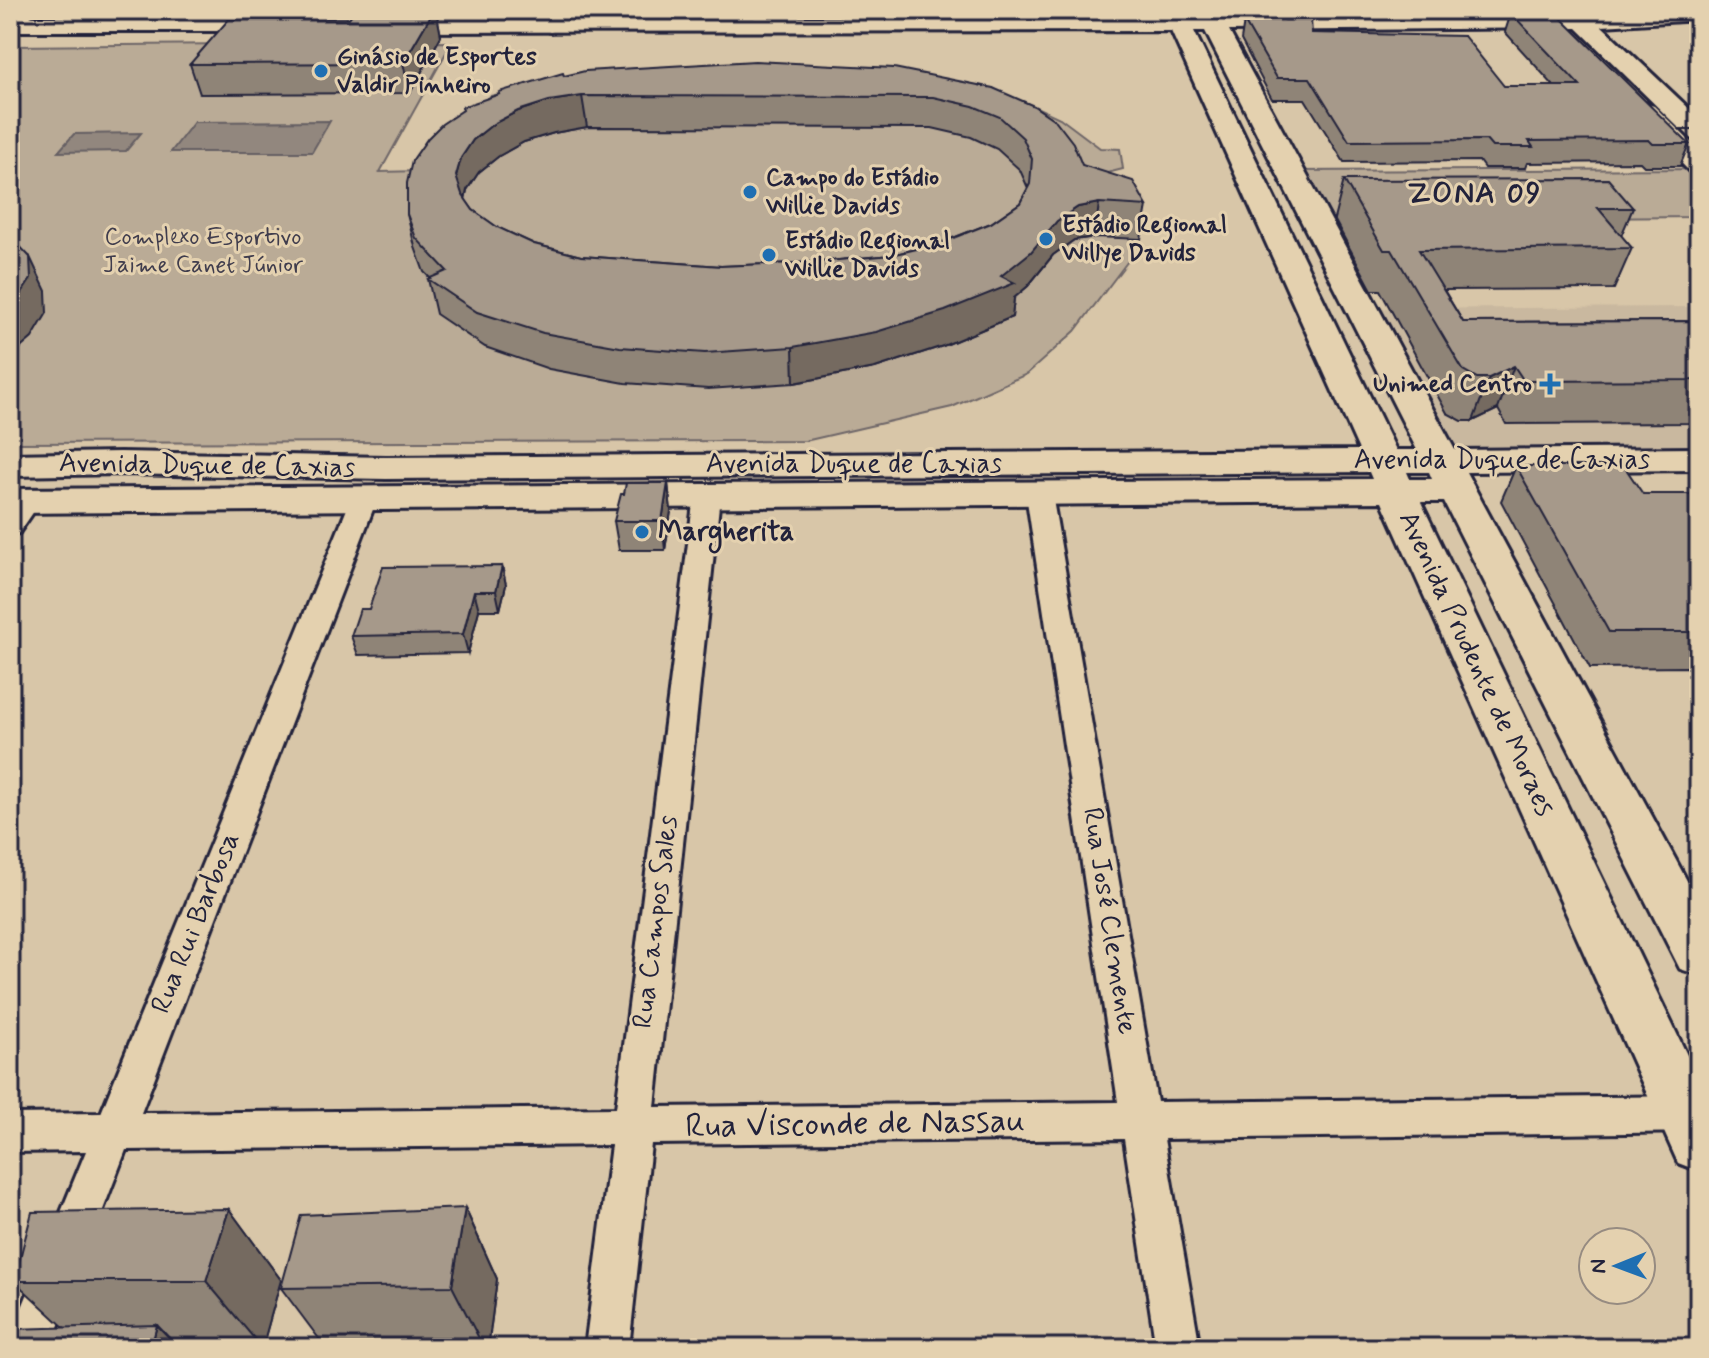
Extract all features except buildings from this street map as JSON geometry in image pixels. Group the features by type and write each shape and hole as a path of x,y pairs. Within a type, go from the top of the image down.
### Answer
{"main road":[{"path":"10,18 27,10"},
{"path":"722,26 554,19 359,31 694,36 1036,34 1196,23 1398,32 1699,13"},
{"path":"694,36 722,26 763,18 879,24 967,17 1069,23 1699,22"},
{"path":"1568,20 1699,132"},
{"path":"1568,20 1699,165"},
{"path":"10,24 236,23 305,31 188,37 10,38"},
{"path":"188,37 236,23"},
{"path":"1036,34 1069,23"},
{"name":"Avenida Prudente de Moraes","path":"1196,23 1449,476 1699,953"},
{"name":"Avenida Prudente de Moraes","path":"1196,23 1389,476 1695,1124"},
{"path":"879,24 921,35"},
{"path":"1368,24 1398,32"},
{"name":"Avenida Duque de Caxias","path":"1449,476 1699,459"},
{"path":"15,504 32,477 73,463"},
{"name":"Avenida Duque de Caxias","path":"10,465 73,463 1449,476 1699,488"},
{"name":"Avenida Duque de Caxias","path":"15,504 1039,494 1389,476"}],"street":[{"name":"Rua José Clemente","path":"1039,494 1178,1348"},
{"name":"Rua Campos Sales","path":"607,1348 707,496"},
{"name":"Rua Rui Barbosa","path":"28,1348 364,499"},
{"name":"Rua Visconde de Nassau","path":"10,1133 1141,1120 1695,1124"}],"shaded area":[{"path":"27,10 365,10 357,21 10,18"},
{"path":"330,121 312,152 171,152 194,122"},
{"path":"141,133 126,151 58,152 74,134"},
{"name":"Unimed Centro","path":"1699,307 1699,459 1441,461 1362,309"}],"green space":[{"name":"Complexo Esportivo Jaime Canet Júnior","path":"452,42 380,172 420,171 472,133 490,96 530,87 1018,103 1060,118 1100,148 1120,149 1123,169 1107,173 1138,208 1134,253 1075,331 1027,374 952,407 805,441 10,443 10,46"},
{"path":"1699,169 1699,217 1315,220 1290,171"}],"place":[{"name":"Ginásio de Esportes Valdir Pinheiro","path":"321,71"},
{"name":"Campo do Estádio Willie Davids","path":"750,192"},
{"name":"Estádio Regional Willye Davids","path":"1046,239"},
{"name":"Estádio Regional Willie Davids","path":"769,255"},
{"name":"Unimed Centro","path":"1550,384"},
{"name":"Margherita","path":"642,532"}],"district":[{"name":"ZONA 09","path":"1475,193"}]}
